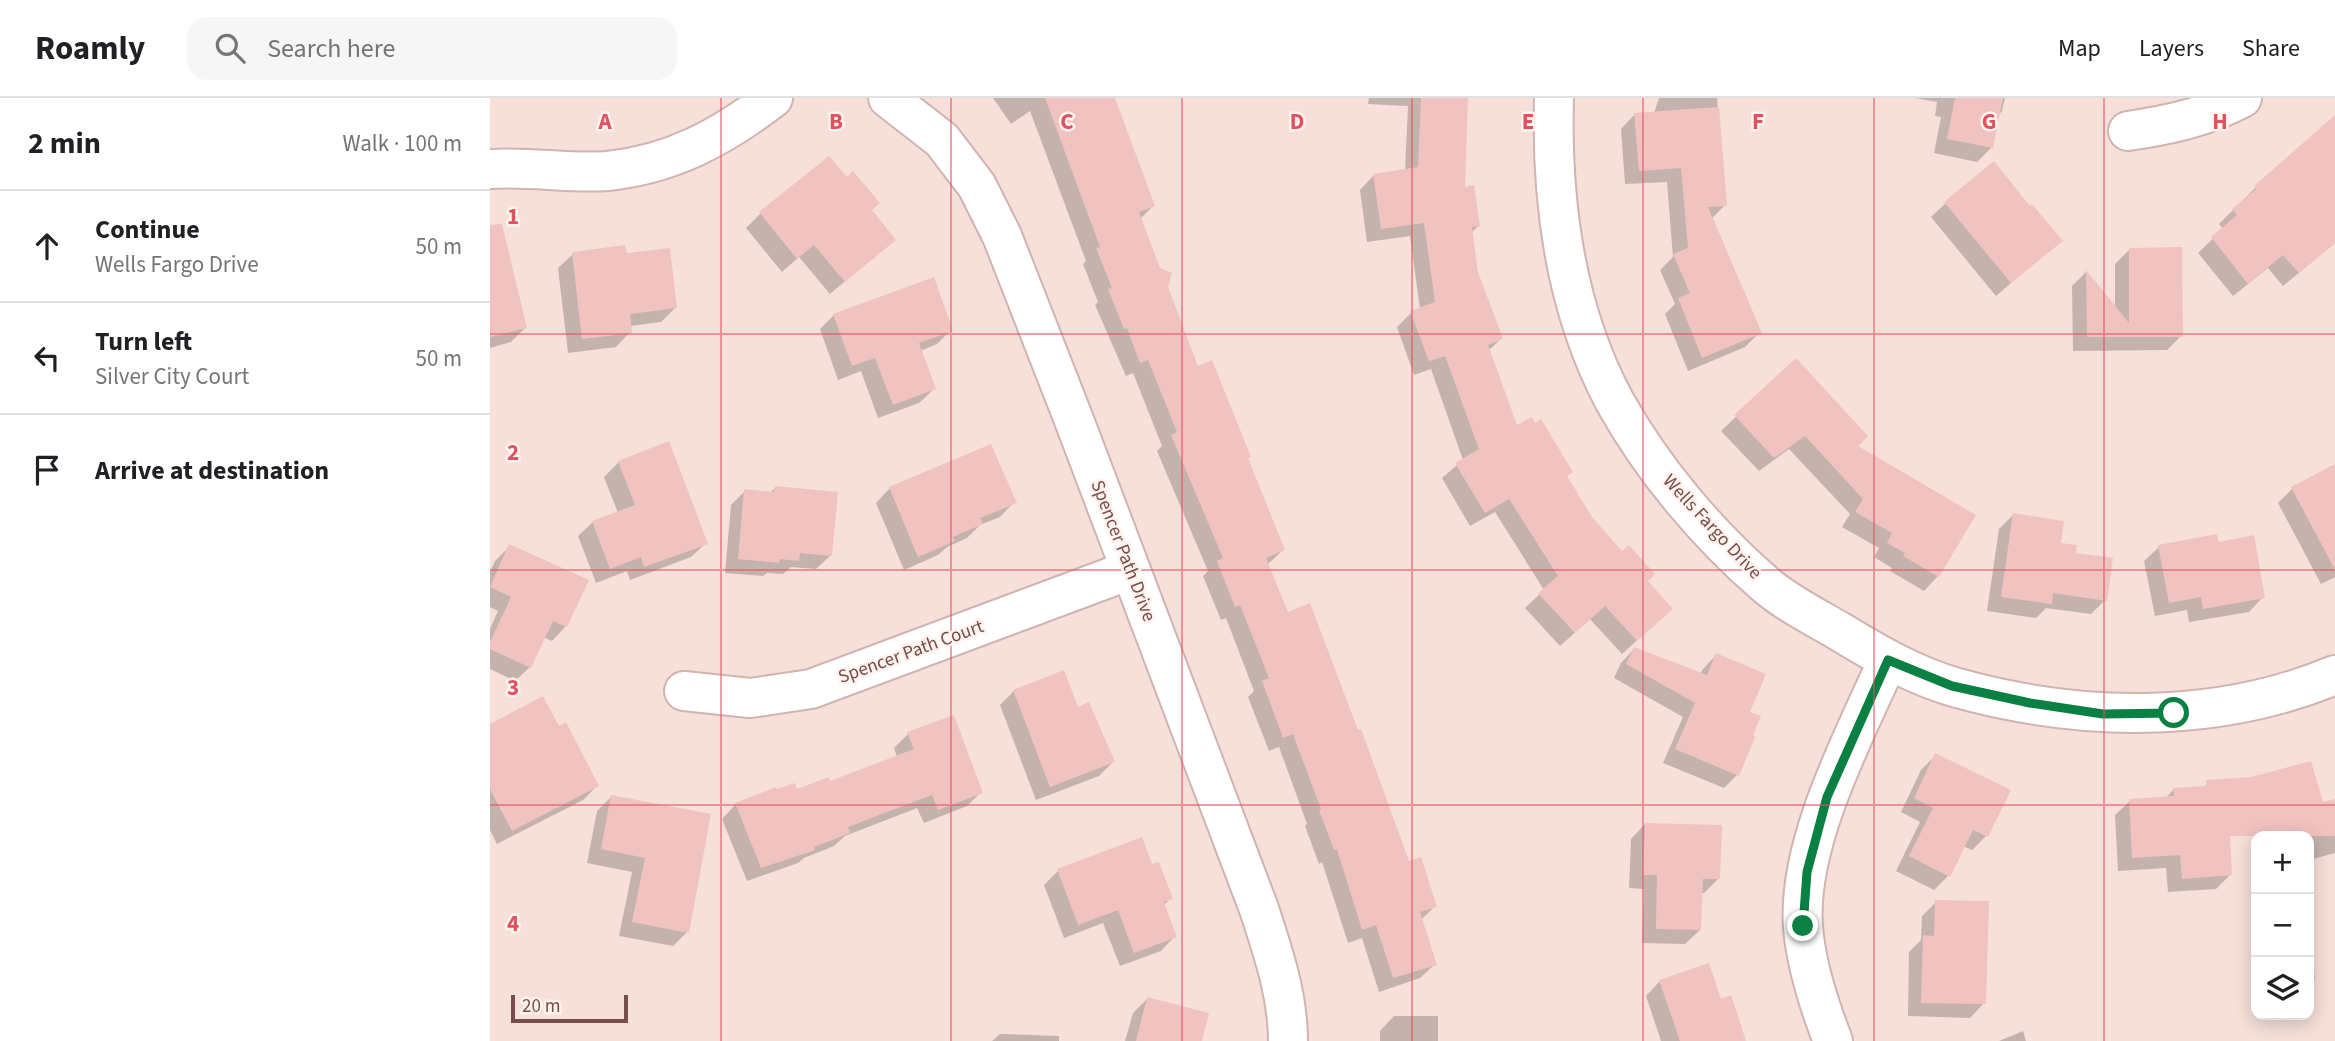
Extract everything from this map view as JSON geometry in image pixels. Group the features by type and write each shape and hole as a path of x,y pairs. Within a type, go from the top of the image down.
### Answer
{"street":[{"path":"490,169 515,167 608,171 651,163 704,144 737,126 773,98"},
{"name":"Spencer Path Drive","path":"888,98 942,140 977,186 1002,236 1259,909 1278,968 1288,1017 1288,1041"},
{"name":"Wells Fargo Drive","path":"1554,98 1556,199 1566,264 1586,336 1615,400 1652,462 1709,529 1767,586 1888,660 1952,686 2030,703 2103,714 2174,713 2239,705 2335,675"},
{"path":"2128,131 2201,117 2242,98"},
{"name":"Spencer Path Court","path":"684,691 750,698 811,689 1130,570"},
{"path":"1833,1041 1811,974 1803,926 1807,872 1827,797 1888,660"}],"shaded area":[{"path":"490,98 2335,98 2335,1041 490,1041"}],"building":[{"path":"1045,98 1115,98 1155,206 1139,212 1160,268 1172,273 1168,287 1198,366 1212,360 1285,550 1266,558 1288,612 1310,603 1358,730 1361,729 1409,861 1421,857 1437,907 1420,912 1437,965 1393,978 1376,925 1362,930 1337,849 1334,850 1293,734 1283,738 1262,681 1269,678 1240,605 1235,607 1217,561 1223,558 1171,435 1177,432 1148,360 1140,363 1108,289 1112,288 1096,248 1100,247"},
{"path":"1421,98 1468,98 1465,187 1474,185 1480,226 1472,227 1478,272 1503,339 1488,345 1517,425 1532,417 1535,423 1541,419 1573,472 1567,476 1592,517 1622,551 1629,545 1655,574 1648,581 1673,609 1637,641 1605,606 1575,633 1538,593 1558,576 1509,499 1485,513 1455,463 1479,449 1445,356 1429,361 1410,311 1435,302 1424,223 1381,229 1373,174 1418,167"},
{"path":"1955,98 2003,98 1993,148 1947,139"},
{"path":"1719,107 1727,206 1708,207 1762,333 1702,358 1678,298 1690,293 1673,254 1688,248 1681,168 1639,171 1634,113"},
{"path":"2335,115 2335,243 2299,273 2283,255 2248,284 2211,237 2237,215 2232,209 2256,189 2254,186"},
{"path":"829,156 847,177 853,171 880,203 872,210 896,240 845,282 814,245 797,259 759,212"},
{"path":"1994,161 2030,206 2032,204 2063,241 2011,283 1944,202"},
{"path":"502,224 527,328 490,337 490,225"},
{"path":"625,245 627,253 670,248 677,308 630,314 632,333 582,339 572,252"},
{"path":"2182,247 2183,337 2087,337 2086,270 2129,323 2129,248"},
{"path":"934,277 953,331 919,343 936,389 893,405 875,358 852,366 833,314"},
{"path":"1796,358 1868,436 1858,446 1976,515 1939,577 1903,556 1905,553 1887,543 1892,533 1855,512 1863,499 1805,436 1774,458 1734,415"},
{"path":"669,441 708,544 644,567 641,557 610,569 592,521 635,505 618,461"},
{"path":"991,444 1017,503 980,518 983,524 953,537 955,541 918,557 889,487"},
{"path":"2335,464 2335,570 2291,487"},
{"path":"775,486 838,492 832,556 800,553 799,561 780,559 779,563 738,559 744,489 774,492"},
{"path":"2013,513 2064,521 2061,543 2077,545 2076,553 2113,558 2107,601 2053,593 2052,604 2001,597"},
{"path":"2217,534 2219,542 2254,535 2265,598 2203,609 2201,597 2169,603 2158,545"},
{"path":"509,544 589,580 567,627 553,621 531,668 490,649 490,642 511,597 490,587"},
{"path":"1634,647 1707,675 1716,653 1766,674 1750,712 1761,716 1739,776 1675,749 1695,703 1626,664"},
{"path":"1064,670 1078,707 1089,702 1115,762 1050,787 1013,690"},
{"path":"543,696 559,726 566,722 599,786 512,831 490,789 490,724"},
{"path":"954,715 983,793 938,810 932,795 848,827 850,833 814,847 815,850 761,868 735,803 776,787 777,789 795,783 797,789 829,777 830,781 914,749 907,732"},
{"path":"1935,753 2011,790 1988,837 1973,830 1950,877 1909,856 1933,808 1914,798"},
{"path":"2311,761 2323,802 2335,799 2335,836 2314,836 2314,831 2251,831 2251,836 2230,836 2232,875 2182,879 2180,855 2132,858 2129,799 2174,796 2173,788 2206,786 2206,780 2251,777"},
{"path":"611,795 711,814 689,933 632,922 645,858 601,849"},
{"path":"1645,823 1722,825 1720,879 1703,879 1701,930 1656,929 1657,875 1643,875"},
{"path":"1142,837 1152,864 1159,862 1173,899 1164,902 1177,937 1134,953 1118,910 1078,925 1057,869"},
{"path":"1935,900 1989,901 1986,1004 1921,1003 1923,935 1934,936"},
{"path":"1709,963 1721,999 1731,995 1746,1041 1680,1041 1659,980"},
{"path":"1147,997 1209,1013 1202,1041 1136,1041"}],"route":[{"path":"1803,926 1807,872 1827,797 1888,660 1952,686 2030,703 2103,714 2174,713"}]}
